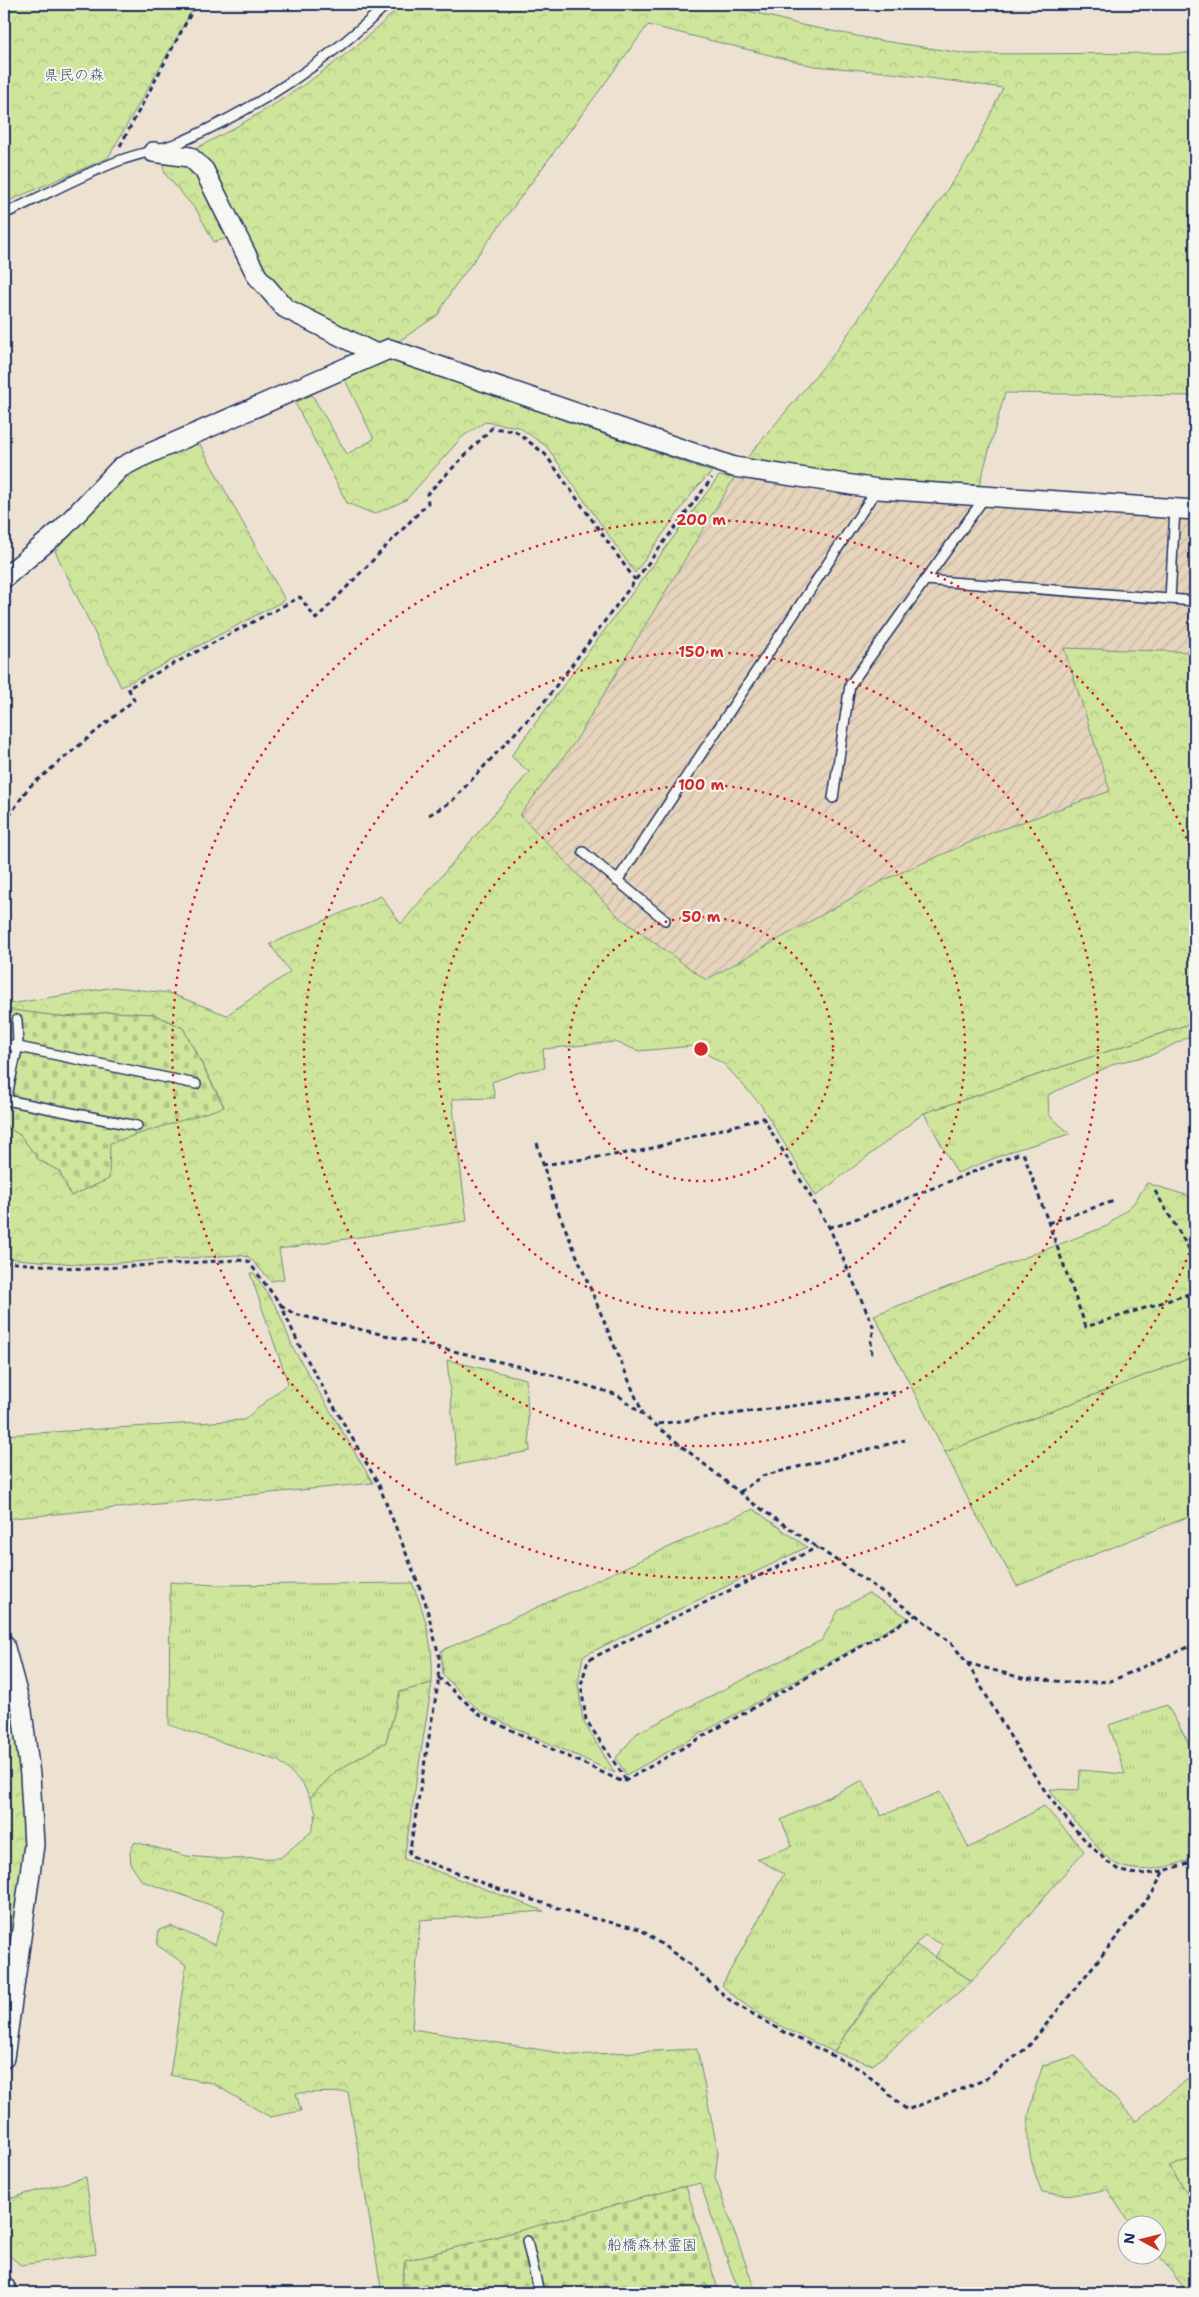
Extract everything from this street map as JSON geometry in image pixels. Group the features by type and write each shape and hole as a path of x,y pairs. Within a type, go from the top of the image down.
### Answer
{"street":[{"path":"153,152 190,156 204,170 257,276 285,308 376,354"},
{"path":"4,578 62,529 120,468 138,458 389,349 724,463 756,471 878,489 1195,510"},
{"path":"4,1644 22,1711 30,1775 34,1844 4,2058"},
{"path":"4,2286 8,2293"}],"lane":[{"path":"4,214 111,165 183,140 258,102 324,57 387,4"},
{"path":"617,881 878,489"},
{"path":"833,798 850,685 986,497"},
{"path":"1170,599 1175,509"},
{"path":"925,580 1195,601"},
{"path":"582,852 665,920"},
{"path":"18,1020 18,1046 6,1100 137,1126"},
{"path":"4,1044 196,1084"},
{"path":"527,2241 539,2293"}],"path":[{"path":"111,165 125,135 196,4"},
{"path":"4,824 28,788 134,700 128,688 300,597 316,618 428,503 427,494 492,428 515,431 545,454 634,580"},
{"path":"429,814 451,802 544,702 634,580 724,463"},
{"path":"542,1166 641,1151 763,1118 829,1227 874,1328 871,1340 872,1357"},
{"path":"537,1143 542,1166 553,1199 643,1412"},
{"path":"829,1227 840,1226 1018,1154 1024,1156 1086,1327 1195,1292"},
{"path":"1154,1191 1195,1259"},
{"path":"1048,1223 1114,1201"},
{"path":"4,1262 85,1269 248,1261 281,1305 300,1347 379,1485 425,1601 439,1656 438,1677 409,1855 501,1890 587,1917 640,1929 689,1964 732,2002 784,2032 862,2070 907,2110 984,2080 1028,2047 1153,1892 1162,1872"},
{"path":"1186,1295 1195,1310"},
{"path":"281,1305 294,1314 535,1370 618,1394 643,1412 754,1504 916,1615 953,1646 967,1663 1043,1790 1081,1836 1115,1867 1125,1872 1142,1874 1162,1872 1195,1861"},
{"path":"657,1424 896,1392"},
{"path":"740,1492 762,1476 905,1440"},
{"path":"626,1780 586,1720 581,1685 588,1660 818,1547"},
{"path":"438,1677 482,1716 623,1782 916,1615"},
{"path":"967,1663 1022,1678 1078,1683 1112,1681 1195,1644"}],"shaded area":[{"path":"1195,365 1195,425 1189,425 1192,396"},
{"path":"734,478 871,500 1195,521 1195,652 1064,648 1110,791 991,833 882,881 706,980 619,917 520,815 575,742"}],"green space":[{"name":"県民の森","path":"4,4 196,4 108,158 4,203"},
{"path":"402,4 722,4 802,25 877,40 968,54 1195,53 1195,365 1192,396 1005,393 979,486 878,479 746,459 834,354 971,155 1003,88 884,72 814,66 648,25 452,290 438,315 399,341 387,338 372,346 288,303 263,272 245,233 214,242 197,211 165,174 163,165 227,132 289,95 348,52"},
{"path":"389,359 712,472 696,488 635,573 547,447 519,427 485,422 462,437 406,500 374,514 347,503 295,403 312,395 347,454 374,439 345,380"},
{"path":"197,439 285,600 121,687 55,551 142,461"},
{"path":"719,476 734,478 575,742 520,815 619,917 706,980 882,881 991,833 1110,791 1064,648 1195,652 1195,1022 924,1113 816,1196 761,1105 725,1065 694,1046 639,1051 615,1042 543,1049 545,1068 520,1072 492,1082 495,1098 452,1099 467,1221 279,1249 284,1279 271,1281 249,1257 237,1255 87,1265 4,1258 4,1125 20,1135 39,1160 59,1171 110,1143 224,1106 183,1028 153,1014 111,1012 66,1017 8,1010 10,1004 114,987 169,993 227,1015 290,972 270,944 381,896 401,924 529,772 511,756"},
{"path":"4,1009 66,1017 111,1012 153,1014 183,1028 224,1107 110,1143 109,1179 71,1196 59,1171 39,1160 20,1135 4,1125"},
{"path":"1195,1022 1195,1034 1152,1055 1116,1063 1048,1095 1049,1115 1070,1134 1015,1150 957,1173 924,1113"},
{"path":"1147,1183 1189,1196 1195,1194 1195,1356 945,1452 874,1315 1107,1226 1133,1204"},
{"path":"250,1273 254,1273 278,1310 293,1348 373,1483 4,1519 4,1435 244,1420 288,1383"},
{"path":"1195,1356 1195,1514 1017,1586 973,1509 945,1452"},
{"path":"447,1360 526,1379 530,1451 457,1465"},
{"path":"753,1509 807,1547 583,1656 578,1684 583,1721 615,1773 482,1713 443,1675 441,1651"},
{"path":"170,1582 215,1585 412,1583 428,1632 432,1657 432,1683 400,1692 386,1742 335,1772 310,1798 303,1784 279,1761 169,1725"},
{"path":"868,1593 909,1618 626,1775 616,1758 637,1733 822,1640 838,1611"},
{"path":"4,1674 15,1711 22,1773 26,1845 4,1986"},
{"path":"432,1683 404,1859 544,1911 420,1920 412,2029 573,2055 697,2049 718,2152 715,2177 756,2293 739,2293 700,2183 405,2261 401,2293 382,2293 348,2092 296,2093 301,2111 270,2117 212,2083 170,2075 186,1965 157,1945 159,1930 171,1926 215,1945 225,1910 142,1881 131,1865 130,1852 135,1842 187,1856 222,1859 280,1858 312,1831 316,1812 310,1798 335,1772 386,1742 400,1692"},
{"path":"1167,1705 1195,1754 1195,1858 1156,1868 1125,1868 1116,1864 1104,1854 1067,1812 1050,1789 1079,1790 1080,1770 1125,1774 1109,1725"},
{"path":"863,1780 881,1816 940,1792 969,1848 1044,1806 1084,1851 972,1981 935,1957 943,1945 924,1935 867,2001 834,2052 760,2014 722,1985 784,1874 757,1859 792,1846 781,1820"},
{"path":"916,1945 972,1981 873,2065 834,2052 872,1997"},
{"path":"1075,2056 1136,2121 1195,2073 1195,2157 1169,2167 1195,2204 1195,2293 1188,2293 1166,2264 1166,2214 1123,2214 1107,2189 1075,2194 1042,2192 1031,2158 1028,2128 1032,2099 1043,2065"},
{"path":"1195,2157 1195,2204 1169,2166"},
{"path":"86,2177 96,2254 21,2265 8,2255 4,2200"},
{"name":"船橋森林霊園","path":"686,2186 719,2293 401,2293 405,2261"}]}
